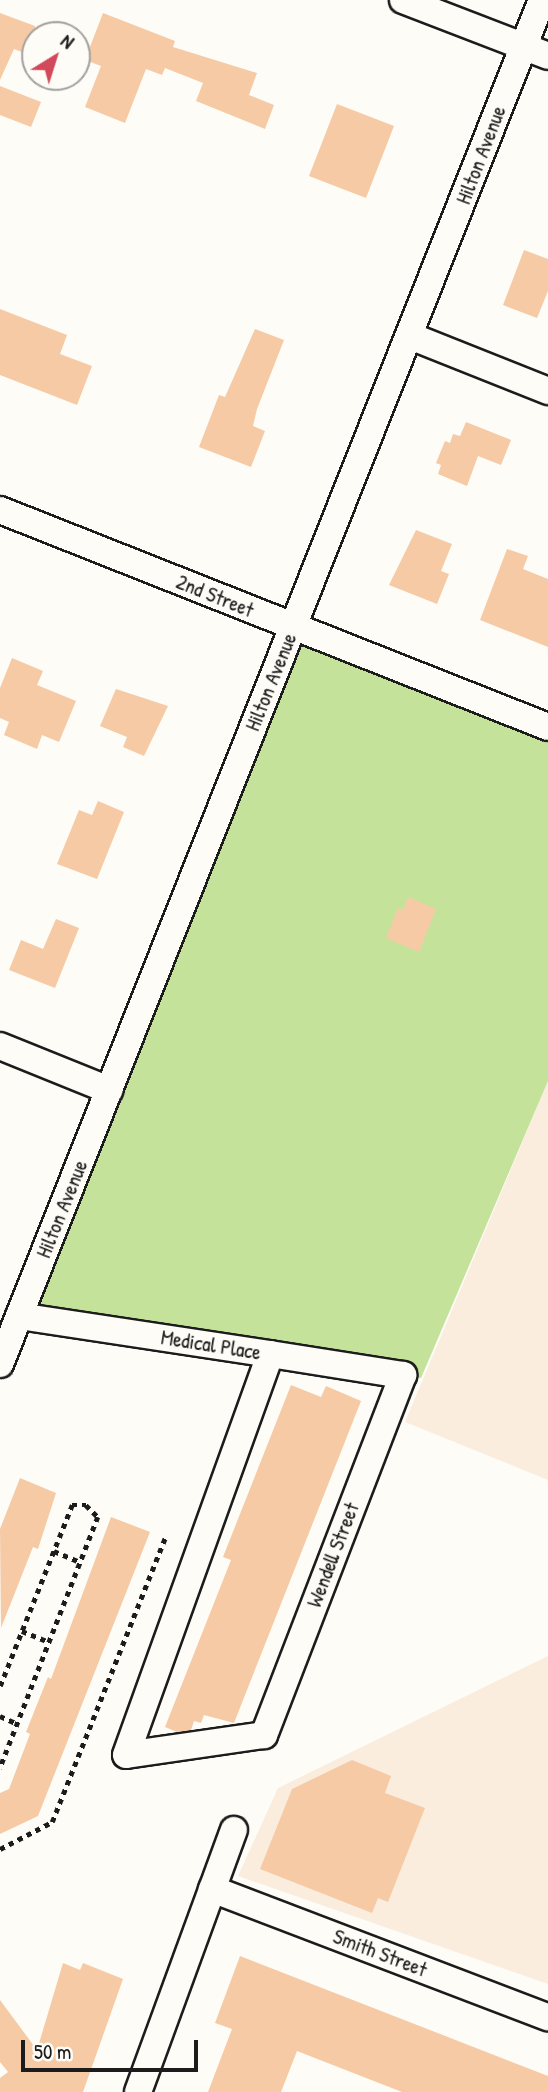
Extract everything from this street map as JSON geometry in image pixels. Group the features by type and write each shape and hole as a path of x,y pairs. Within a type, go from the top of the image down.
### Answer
{"street":[{"path":"403,0 548,56"},
{"name":"Hilton Avenue","path":"0,1364 542,0"},
{"path":"410,336 548,391"},
{"name":"2nd Street","path":"0,510 548,727"},
{"path":"0,1046 109,1090"},
{"name":"Medical Place","path":"19,1316 403,1375"},
{"name":"Wendell Street","path":"270,1354 126,1755 264,1735 403,1375"},
{"path":"138,2092 234,1830"},
{"name":"Smith Street","path":"212,1889 548,2017"}],"path":[{"path":"0,1685 72,1505 86,1505 98,1517 0,1769"},
{"path":"0,1849 52,1822 165,1538"},
{"path":"54,1551 80,1562"},
{"path":"22,1631 49,1642"},
{"path":"0,1716 18,1724"}],"shaded area":[{"path":"548,1081 548,1480 405,1422"},
{"path":"548,1656 548,1984 238,1876 278,1788"}],"green space":[{"path":"299,628 548,727 548,1081 421,1378 19,1317"}],"building":[{"path":"0,13 22,21 21,52 14,49 0,80"},
{"path":"103,13 175,41 173,47 257,73 249,95 274,105 265,129 196,101 203,83 165,68 162,75 146,69 125,123 85,107 101,66 91,62 91,44"},
{"path":"0,86 41,102 31,127 0,115"},
{"path":"337,104 394,126 366,198 309,176"},
{"path":"524,250 548,259 548,291 537,318 503,305"},
{"path":"0,309 67,335 60,354 92,366 77,405 0,375"},
{"path":"255,329 284,340 257,409 253,426 265,431 251,467 199,447 219,395 225,397"},
{"path":"466,422 511,440 501,465 478,456 467,486 438,474 441,465 436,463 445,441 450,443 453,434 460,436"},
{"path":"416,530 452,544 441,571 449,574 437,604 389,585"},
{"path":"507,549 528,556 523,569 548,579 548,647 480,620"},
{"path":"12,658 43,671 37,685 76,701 59,742 42,735 37,749 4,735 9,722 0,718 0,688"},
{"path":"116,689 168,706 144,756 123,747 127,737 100,726"},
{"path":"98,801 124,812 97,879 57,864 79,810 92,815"},
{"path":"408,897 436,909 419,952 386,938 398,908 403,910"},
{"path":"56,919 79,928 55,988 9,970 21,940 43,949"},
{"path":"291,1385 321,1397 326,1386 361,1401 234,1723 204,1715 201,1723 194,1721 191,1730 177,1732 165,1727 231,1560 223,1557"},
{"path":"20,1478 56,1493 38,1549 33,1547 1,1628 0,1529"},
{"path":"111,1517 150,1532 38,1816 0,1834 0,1793 9,1789 30,1734 26,1732 48,1677 51,1679"},
{"path":"352,1760 391,1776 385,1793 425,1808 388,1902 378,1898 372,1913 260,1869 292,1789"},
{"path":"240,1956 548,2076 548,2092 402,2092 297,2051 281,2092 208,2092 232,2029 215,2023"},
{"path":"63,1963 80,1970 83,1963 123,1979 83,2092 0,2092 0,2078 8,2072 0,2062 0,2000 37,2050"}]}
